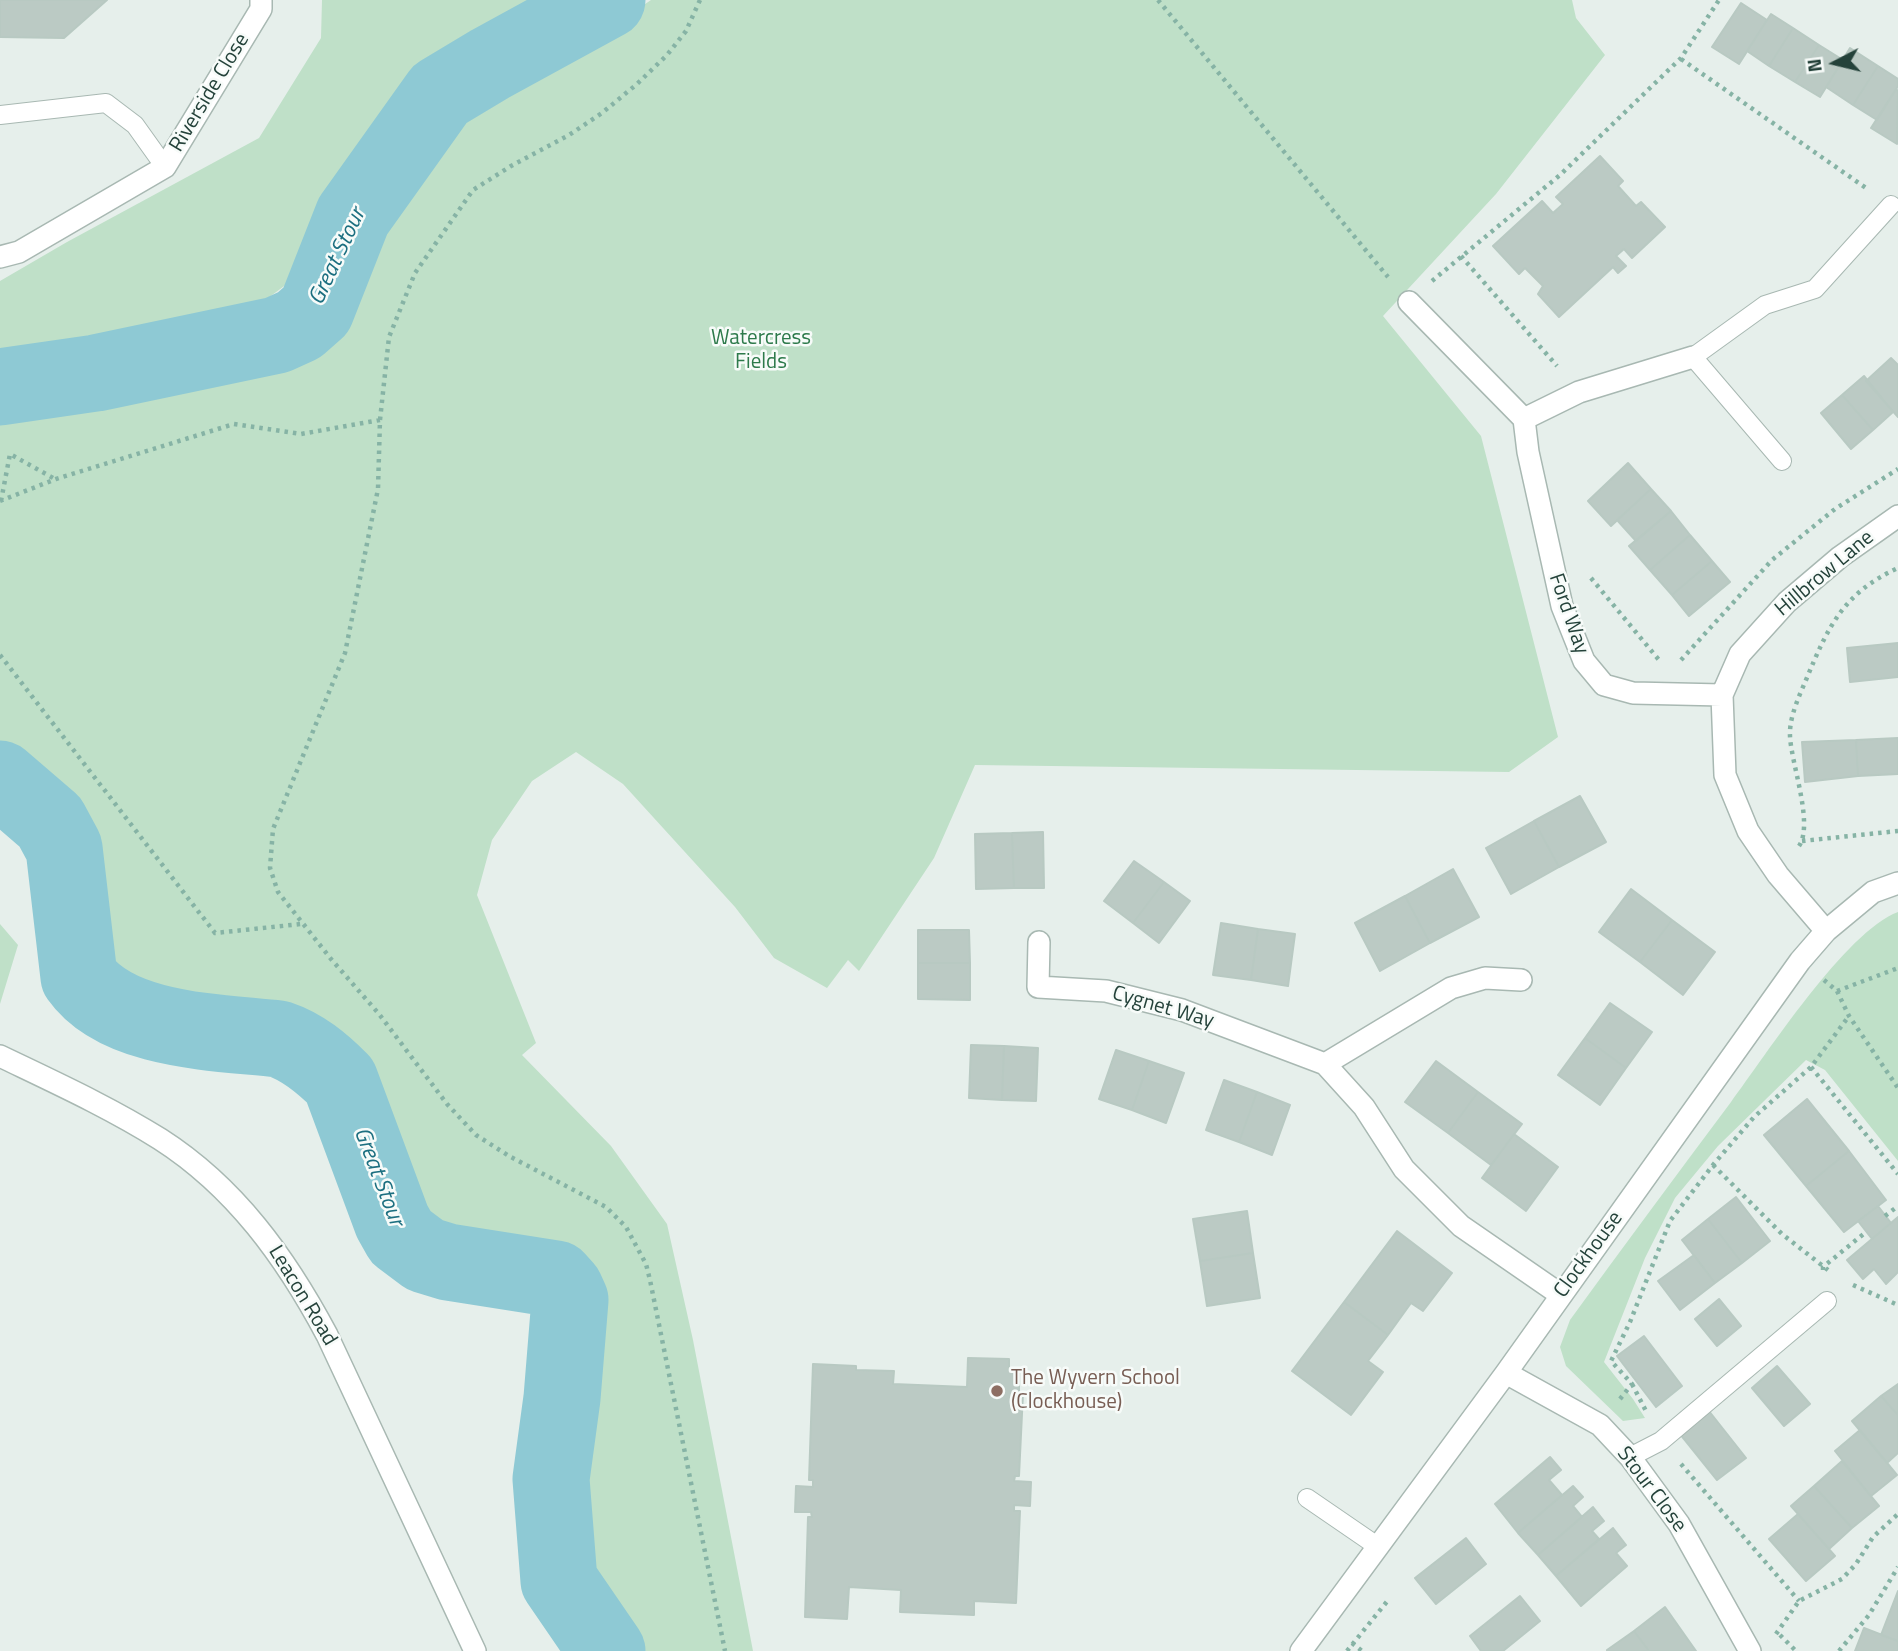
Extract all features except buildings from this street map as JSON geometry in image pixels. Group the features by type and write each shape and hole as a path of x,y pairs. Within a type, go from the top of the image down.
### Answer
{"street":[{"name":"Riverside Close","path":"0,257 19,252 165,167 261,9 261,0"},
{"path":"1409,302 1524,419 1579,392 1693,357"},
{"name":"Ford Way","path":"1524,419 1533,477 1562,606 1584,661 1604,685 1633,693 1722,695"},
{"name":"Hillbrow Lane","path":"1826,931 1778,875 1748,831 1725,775 1722,695 1740,653 1787,602 1840,557 1898,516"},
{"name":"Clockhouse","path":"1301,1651 1506,1373 1800,961 1826,931 1873,892 1898,883"},
{"name":"Cygnet Way","path":"1039,942 1038,987 1106,991 1182,1010 1325,1063 1364,1107 1404,1169 1461,1226 1561,1295"},
{"path":"1325,1063 1451,988 1485,978 1521,980"},
{"name":"Leacon Road","path":"0,1056 116,1113 162,1141 205,1174 235,1202 276,1250 304,1291 327,1335 475,1651"},
{"name":"Stour Close","path":"1506,1373 1600,1425 1630,1457 1679,1524 1749,1647"}],"lane":[{"path":"0,115 106,103 135,125 165,167"},
{"path":"1782,460 1693,357 1765,305 1815,289 1891,205"},
{"path":"1630,1457 1661,1441 1827,1301"},
{"path":"1307,1498 1377,1546"}],"path":[{"path":"700,0 686,31 667,55 637,84 602,113 569,135 473,190 415,273 389,337 380,420 377,489 345,653 273,829 270,868 278,892 302,924 379,1014 447,1104 476,1135 509,1156 606,1207 626,1227 646,1264 650,1280 725,1651"},
{"path":"1158,0 1409,302 1560,175 1681,58 1718,0"},
{"path":"1681,58 1891,205"},
{"path":"1461,256 1579,392"},
{"path":"0,501 56,479 234,424 300,433 380,420"},
{"path":"0,501 10,454 56,479"},
{"path":"1778,875 1802,841 1804,815 1789,734 1798,698 1828,628 1848,602 1874,579 1898,568"},
{"path":"1586,572 1664,666"},
{"path":"0,655 215,933 302,924"},
{"path":"1802,841 1898,831"},
{"path":"1800,961 1837,991 1849,1016 1898,1088"},
{"path":"1837,991 1898,968"},
{"path":"1799,1601 1661,1441 1632,1384 1611,1361 1630,1322 1670,1221 1754,1117 1811,1067 1849,1016"},
{"path":"1811,1067 1898,1174"},
{"path":"1713,1165 1782,1234 1834,1274"},
{"path":"1885,1216 1898,1206"},
{"path":"1823,1267 1866,1232"},
{"path":"1823,1267 1827,1301"},
{"path":"1846,1281 1898,1305"},
{"path":"1600,1425 1632,1384"},
{"path":"1749,1647 1778,1633 1799,1601 1842,1579 1856,1564 1873,1537 1898,1514"},
{"path":"1839,1651 1869,1615 1898,1567"},
{"path":"1347,1651 1389,1599"},
{"path":"1778,1633 1797,1651"}],"green space":[{"path":"322,0 534,0 449,53 394,96 345,174 303,272 256,307 127,342 0,358 0,281 259,138 321,38"},
{"name":"Watercress Fields","path":"651,0 1572,0 1576,18 1605,55 1496,194 1383,316 1481,436 1558,737 1509,772 975,765 934,858 859,971 848,960 827,988 774,958 735,907 623,784 576,752 532,781 492,840 477,895 536,1043 522,1055 611,1146 667,1224 693,1340 753,1651 624,1651 596,1608 573,1552 567,1503 572,1438 595,1333 589,1284 567,1255 532,1238 450,1233 417,1219 408,1206 360,1071 338,1047 308,1027 271,1015 205,1008 164,1000 130,986 100,963 93,946 85,853 76,826 56,803 0,751 0,417 61,412 112,398 164,392 290,357 317,342 331,331 341,317 371,230 420,155 473,97 523,69 594,39"},
{"path":"1898,912 1898,1161 1825,1070 1806,1060 1718,1146 1675,1198 1645,1258 1604,1362 1645,1418 1623,1421 1566,1366 1560,1347 1570,1320 1808,996 1855,943 1877,924"},
{"path":"0,924 18,945 0,1004"}],"waterway":[{"name":"Great Stour","path":"0,387 96,373 277,335 299,325 316,310 353,216 440,94 607,0"},
{"name":"Great Stour","path":"0,779 50,822 64,848 79,977 96,995 118,1009 143,1019 199,1031 279,1039 304,1051 340,1081 392,1221 401,1237 425,1255 448,1262 556,1279 565,1289 570,1300 562,1398 551,1479 559,1581 607,1651"}],"place":[{"name":"The Wyvern School (Clockhouse)","path":"997,1391"}]}
